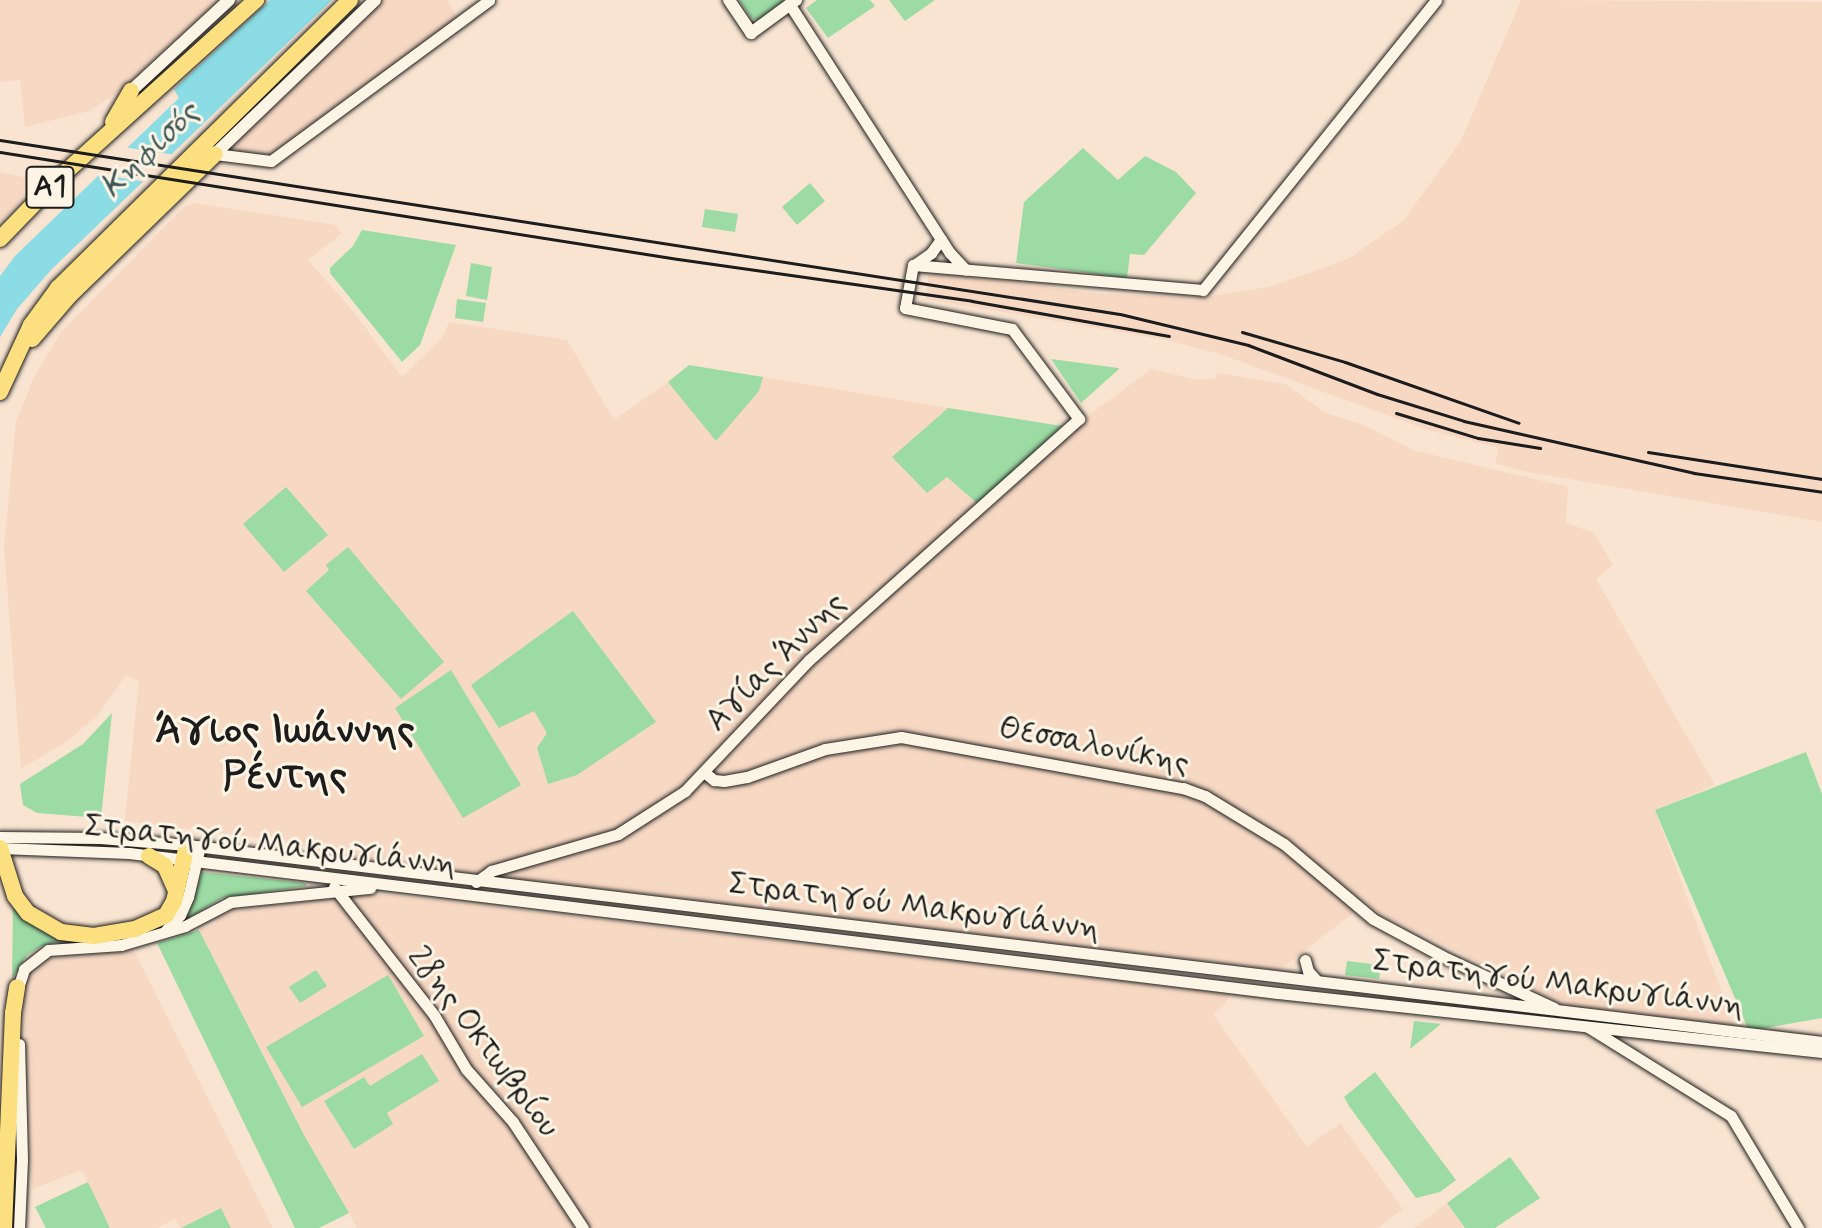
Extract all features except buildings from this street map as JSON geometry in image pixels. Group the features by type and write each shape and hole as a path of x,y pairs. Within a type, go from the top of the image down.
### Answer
{"highway":[{"name":"Α1","path":"0,239 104,137 256,0"},
{"name":"Α1","path":"0,392 12,360 43,306 58,288 350,0"},
{"path":"104,137 131,91"},
{"path":"12,360 70,295 215,154"},
{"path":"0,848 20,905 39,922 68,934 114,934 154,923 166,915 192,854"},
{"path":"149,856 165,866 176,892"},
{"path":"4,1228 13,1013 17,987"}],"main road":[{"path":"131,91 229,0"},
{"path":"215,154 375,0"},
{"path":"729,0 751,33 793,2"}],"street":[{"path":"215,154 264,163 287,150 489,0"},
{"path":"913,265 1203,290 1436,0"},
{"path":"793,2 950,253 967,270"},
{"path":"913,265 926,257 941,239"},
{"path":"935,267 950,253"},
{"name":"Αγίας Άννης","path":"476,882 491,871 618,834 685,791 809,660 1079,419 1012,329 905,308 913,265"},
{"name":"Θεσσαλονίκης","path":"704,772 714,780 747,777 825,749 901,737 1183,788 1205,796 1284,844 1373,919 1448,959 1565,1012"},
{"name":"Στρατηγού Μακρυγιάννη","path":"0,837 131,839 334,886 394,885 1278,993 1822,1042"},
{"name":"Στρατηγού Μακρυγιάννη","path":"0,848 149,856 192,854 335,865 1565,1012 1584,1020 1822,1052"},
{"path":"165,930 184,907 192,854"},
{"path":"19,1228 22,1160 17,987 28,965 48,950 111,947 185,926 231,902 334,886 335,865"},
{"path":"475,895 476,882"},
{"name":"28ης Οκτωβρίου","path":"334,886 434,1015 466,1069 513,1122 583,1228"},
{"path":"1305,960 1317,981"},
{"path":"1584,1020 1621,1048 1731,1116 1798,1228"},
{"path":"1621,1048 1623,1064"}],"shaded area":[{"path":"0,0 218,0 117,93 89,111 25,127 20,80 0,82"},
{"path":"381,0 447,0 458,18 268,156 238,153 233,142"},
{"path":"1521,0 1822,2 1822,522 1522,471 1495,463 1499,448 1428,430 1223,355 1162,339 925,299 929,272 1101,294 1199,298 1269,287 1348,259 1403,221 1461,141"},
{"path":"0,172 39,181 0,222"},
{"path":"194,203 335,225 341,233 339,236 308,260 353,311 402,377 442,338 449,322 567,340 614,420 668,382 716,440 759,391 763,377 948,408 893,456 947,477 988,511 1092,413 1151,369 1198,380 1216,378 1217,373 1285,384 1326,413 1366,426 1416,451 1568,487 1566,523 1594,533 1613,565 1596,579 1715,785 1655,810 1734,1026 1566,1006 1374,910 1362,899 1352,914 1279,970 363,861 281,841 125,821 139,681 126,675 98,715 69,740 21,769 4,547 16,422 35,375 61,332 184,207"},
{"path":"363,895 393,895 1230,994 1226,1003 1213,1014 1307,1147 1340,1123 1403,1209 1378,1228 357,1228 304,1135 199,930 216,924 215,915 226,911"},
{"path":"134,950 273,1228 231,1228 220,1208 181,1228 175,1219 157,1228 110,1228 82,1170 32,1189 23,991 28,978 48,959"},
{"path":"1447,1203 1464,1228 1414,1228"}],"green space":[{"path":"739,0 791,0 760,21 751,18"},
{"path":"817,0 870,0 875,6 828,38 806,8"},
{"path":"889,0 935,0 905,21"},
{"path":"1083,148 1118,180 1145,156 1176,172 1196,193 1144,255 1130,254 1127,278 1016,263 1024,202"},
{"path":"810,183 825,201 797,225 782,207"},
{"path":"705,209 738,214 735,232 702,227"},
{"path":"362,230 456,245 420,345 402,362 330,273 330,268 353,246"},
{"path":"471,263 492,267 487,300 466,296"},
{"path":"457,299 486,303 483,322 455,318"},
{"path":"1051,359 1118,368 1119,369 1081,403"},
{"path":"689,365 763,377 759,391 716,441 668,382"},
{"path":"948,408 1062,426 978,504 947,477 927,493 892,457"},
{"path":"286,487 328,535 284,572 243,524"},
{"path":"348,547 444,662 401,699 306,591 329,570 326,565"},
{"path":"573,611 656,722 577,775 548,784 537,748 547,733 534,711 499,728 471,685"},
{"path":"451,670 521,785 463,818 395,708"},
{"path":"112,713 101,818 37,813 23,805 20,784 83,744"},
{"path":"1806,752 1822,794 1822,1018 1749,1031 1655,810"},
{"path":"202,872 305,883 307,886 222,898 187,919"},
{"path":"13,903 64,940 42,946 27,955 12,979"},
{"path":"199,930 304,1135 349,1213 319,1228 295,1228 157,943"},
{"path":"1347,961 1381,965 1379,979 1345,975"},
{"path":"316,970 327,986 300,1003 289,987"},
{"path":"388,975 424,1036 302,1107 266,1047"},
{"path":"1414,1021 1441,1024 1410,1049"},
{"path":"422,1054 439,1081 387,1113 393,1124 354,1149 324,1101 364,1077 370,1086"},
{"path":"1375,1072 1456,1180 1440,1192 1416,1198 1344,1097"},
{"path":"1510,1157 1540,1198 1495,1228 1465,1228 1447,1203"},
{"path":"88,1182 110,1228 46,1228 35,1207"},
{"path":"221,1208 231,1228 181,1228"}],"water":[{"name":"Κηφισός","path":"270,0 332,0 51,270 17,309 0,337 0,276 15,256 179,98 174,89"}],"pier":[{"path":"123,147 175,155 147,182 96,174"}],"railway":[{"path":"0,140 1120,314 1248,345 1377,394 1464,421 1694,473 1822,492"},
{"path":"0,152 678,259 972,301 1169,336"},
{"path":"1242,332 1345,362 1519,423"},
{"path":"1396,413 1478,438 1540,448"},
{"path":"1648,452 1822,479"}],"district":[{"name":"Άγιος Ιωάννης Ρέντης","path":"285,754"}]}
